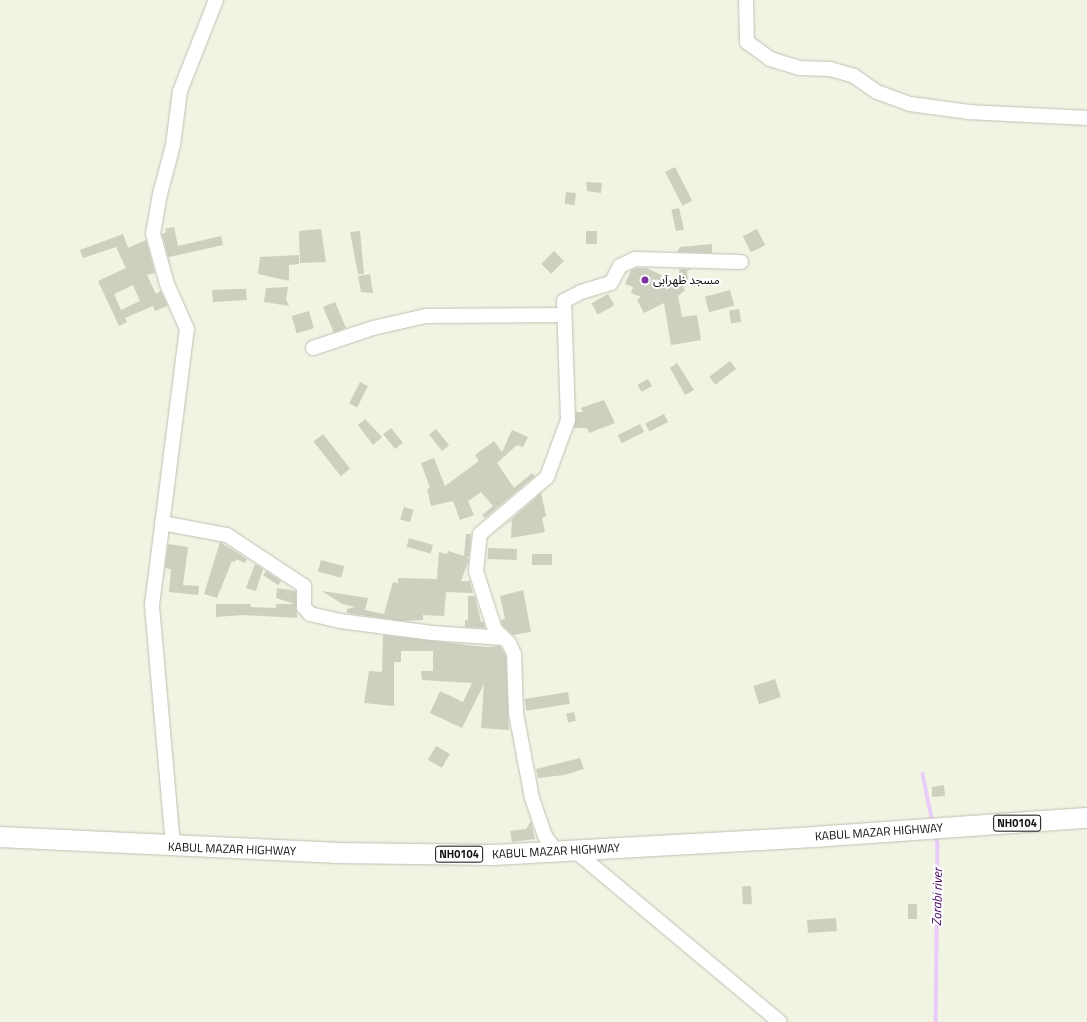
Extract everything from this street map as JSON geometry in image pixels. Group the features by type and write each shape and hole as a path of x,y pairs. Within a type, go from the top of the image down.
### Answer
{"highway":[{"name":"KABUL MAZAR HIGHWAY","path":"0,837 350,854 494,855 918,830 1087,818"}],"street":[{"path":"173,846 152,605 187,329 167,284 153,234 160,194 173,145 180,91 216,0"},
{"path":"746,0 747,42 770,59 798,68 830,69 854,76 877,92 910,104 969,112 1087,118"},
{"path":"741,262 635,259 620,266 611,283 581,292 564,301 568,420 547,477 480,534 476,571 495,630 504,638 514,654 516,713 532,798 545,836 565,850 780,1022"},
{"path":"312,348 373,328 426,316 564,315"},
{"path":"162,523 227,535 304,586 304,607 310,614 340,621 432,633 504,638"}],"building":[{"path":"675,167 692,201 682,206 665,172"},
{"path":"586,182 602,183 601,193 587,191"},
{"path":"566,192 576,193 575,205 565,204"},
{"path":"679,208 684,229 676,231 671,210"},
{"path":"174,227 178,246 221,236 223,245 169,257 171,267 162,234 166,232 165,229"},
{"path":"321,229 326,262 300,263 299,231"},
{"path":"757,229 765,245 751,252 743,236"},
{"path":"360,231 364,274 358,274 350,232"},
{"path":"586,231 597,231 597,244 586,244"},
{"path":"123,234 128,248 146,240 155,273 147,275 156,294 161,291 169,310 167,306 155,311 153,306 125,318 127,322 119,326 98,281 126,268 116,247 83,258 80,250","holes":["133,285 140,301 121,310 114,294"]},
{"path":"712,244 712,253 677,252 680,247"},
{"path":"554,251 564,261 551,274 541,264"},
{"path":"299,255 299,264 289,265 289,281 258,274 260,257"},
{"path":"646,268 682,284 685,290 678,296 682,317 697,315 701,340 671,345 664,303 644,313 637,300 641,297 631,293 633,287 625,284 631,270"},
{"path":"679,269 691,269 687,271 688,280 680,281"},
{"path":"370,274 373,293 361,292 358,276"},
{"path":"288,287 286,299 289,306 264,302 266,288"},
{"path":"246,289 247,300 213,302 212,290"},
{"path":"730,290 734,305 709,312 705,297"},
{"path":"608,294 614,305 598,315 591,303"},
{"path":"335,302 346,328 334,333 323,307"},
{"path":"739,309 741,322 731,323 729,311"},
{"path":"309,311 314,328 297,333 292,316"},
{"path":"730,361 736,369 715,385 709,377"},
{"path":"677,363 694,390 685,395 670,368"},
{"path":"648,379 652,386 642,392 638,385"},
{"path":"360,382 368,386 357,407 349,403"},
{"path":"604,400 615,423 589,433 587,428 574,428 576,412 583,412 581,408"},
{"path":"664,414 668,422 649,432 645,424"},
{"path":"365,419 382,437 373,445 358,425"},
{"path":"640,424 644,432 622,443 618,435"},
{"path":"391,428 403,443 395,449 383,434"},
{"path":"436,429 449,445 442,451 429,435"},
{"path":"512,430 528,437 523,447 517,445 497,463 514,488 532,473 535,476 485,518 482,515 493,506 481,492 468,501 474,515 460,520 453,501 431,506 427,489 430,488 421,463 434,458 445,486 479,461 475,455 494,441 502,452"},
{"path":"323,434 350,469 341,476 314,441"},
{"path":"541,493 546,516 542,518 545,532 511,538 512,520 497,532"},
{"path":"404,507 414,510 410,522 400,519"},
{"path":"466,534 471,534 469,557 467,557 469,560 461,581 470,581 473,593 446,592 444,616 423,615 423,620 402,621 347,613 347,609 355,607 342,604 322,591 368,598 365,610 384,614 393,582 398,583 398,578 437,579 439,552 447,554 448,551 464,556"},
{"path":"409,538 433,545 431,554 407,547"},
{"path":"220,542 247,559 245,563 236,559 235,562 232,561 217,598 204,594"},
{"path":"168,544 188,547 183,585 199,586 198,595 169,592 171,569 165,568"},
{"path":"488,548 517,549 517,560 488,559"},
{"path":"532,554 552,554 552,565 532,565"},
{"path":"321,560 344,566 341,578 318,572"},
{"path":"255,564 263,569 256,591 246,588"},
{"path":"266,571 281,581 278,585 263,575"},
{"path":"277,588 296,591 297,618 243,615 216,617 216,604 251,604 250,607 276,608 276,604 295,604 276,598"},
{"path":"523,590 531,632 513,635 502,625 501,620 505,619 500,596"},
{"path":"468,596 475,596 481,622 484,622 485,628 465,627 465,620 468,620"},
{"path":"383,635 485,647 500,646 506,656 509,730 481,728 484,684 462,728 430,713 440,691 463,702 472,683 422,680 421,671 433,671 433,651 401,651 401,662 394,662 394,706 364,703 369,671 382,672"},
{"path":"775,679 781,697 759,704 753,686"},
{"path":"568,692 570,704 526,711 525,699"},
{"path":"574,712 576,721 568,723 566,714"},
{"path":"436,746 450,754 442,768 428,760"},
{"path":"580,758 584,769 564,775 538,778 536,769"},
{"path":"944,785 945,796 932,797 932,787"},
{"path":"531,821 535,839 512,842 510,831 526,829"},
{"path":"742,886 751,886 752,904 743,904"},
{"path":"908,904 917,904 917,919 908,919"},
{"path":"836,918 837,931 808,933 807,920"}],"waterway":[{"name":"Zorabi river","path":"923,774 933,823"},
{"name":"Zorabi river","path":"936,835 938,845 936,1022"}],"place":[{"name":"مسجد ظهرآبی","path":"645,280"}]}
